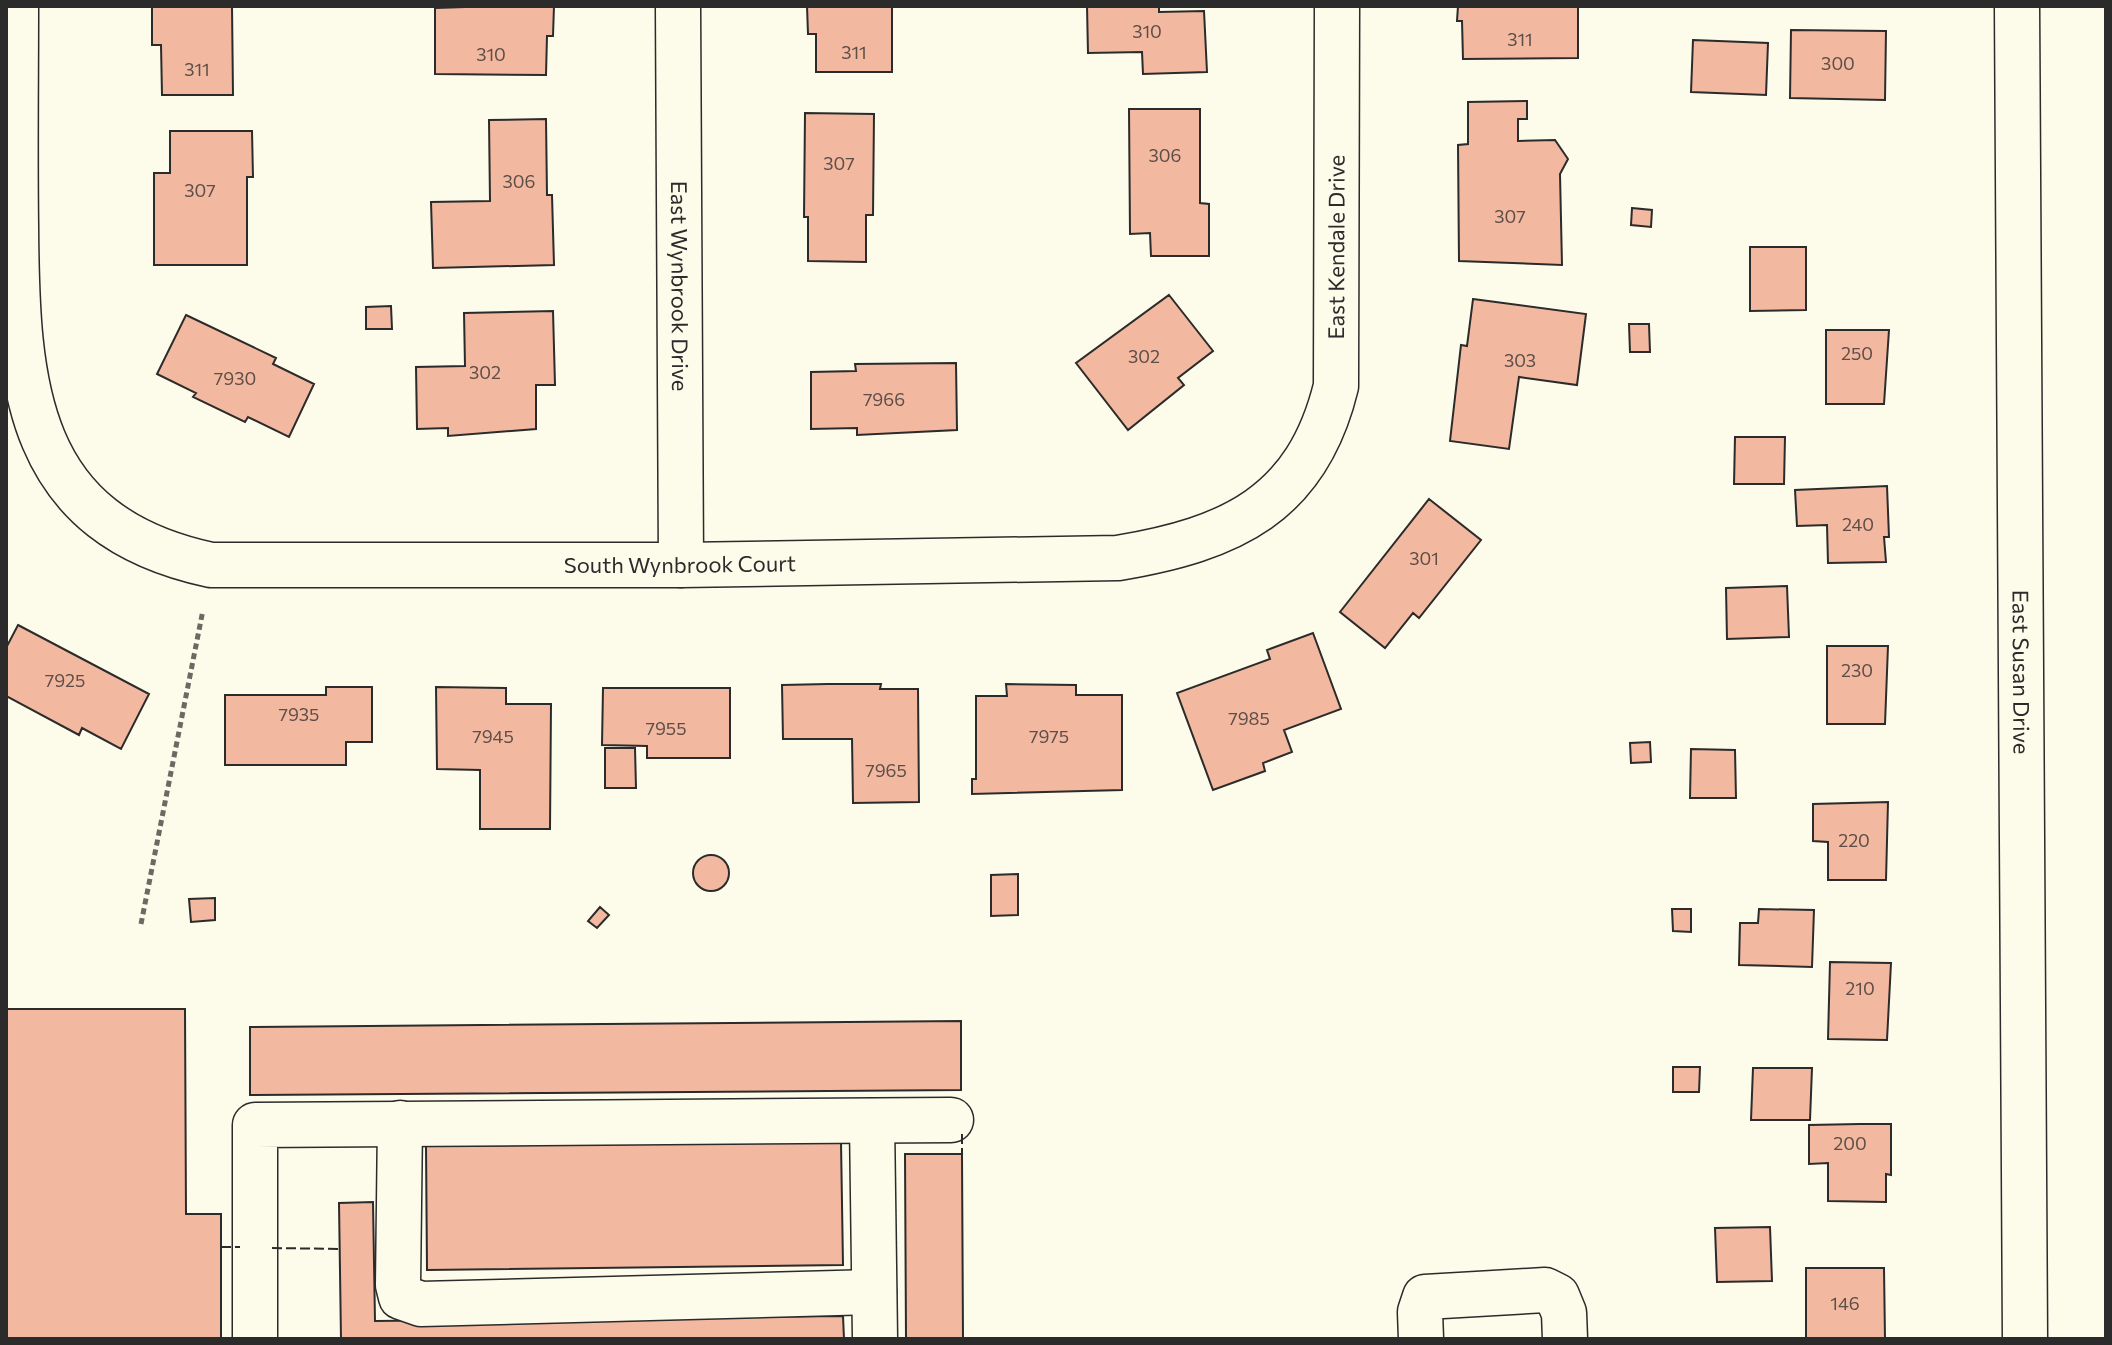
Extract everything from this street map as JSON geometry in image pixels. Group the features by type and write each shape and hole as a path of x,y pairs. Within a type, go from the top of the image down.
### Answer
{"street":[{"name":"South Wynbrook Court","path":"16,6 16,315 24,383 38,431 67,480 101,515 135,539 171,557 211,565 681,565 1118,558 1166,550 1218,534 1261,510 1297,476"},
{"name":"East Wynbrook Drive","path":"678,6 681,565"},
{"name":"East Kendale Drive","path":"1297,476 1329,413 1337,372 1337,6"},
{"name":"East Susan Drive","path":"2017,6 2025,1339"},
{"path":"255,1339 255,1125 951,1120"},
{"path":"872,1121 875,1339"},
{"path":"400,1123 398,1285 401,1297 421,1304 874,1292"},
{"path":"1421,1339 1420,1312 1425,1297 1545,1290 1557,1296 1564,1313 1565,1339"}],"path":[{"path":"141,924 211,565"}],"building":[{"path":"152,6 232,6 233,95 162,95 161,45 152,45"},
{"path":"554,6 553,36 547,36 546,75 435,74 435,8"},
{"path":"807,6 892,6 892,72 816,72 816,34 808,34"},
{"path":"1087,6 1159,6 1159,12 1204,11 1207,72 1143,74 1142,52 1088,53"},
{"path":"1458,6 1578,6 1578,58 1463,59 1462,21 1457,21"},
{"path":"1791,30 1886,31 1885,100 1790,98"},
{"path":"1693,40 1768,43 1766,95 1691,92"},
{"path":"1527,101 1527,119 1518,119 1518,141 1555,140 1568,159 1560,174 1562,265 1459,261 1458,145 1468,144 1468,102"},
{"path":"1129,109 1200,109 1200,203 1209,204 1209,256 1151,256 1150,233 1130,234"},
{"path":"805,113 874,114 873,215 866,215 866,262 808,261 808,217 804,217"},
{"path":"546,119 547,195 552,195 554,265 433,268 431,202 490,201 489,120"},
{"path":"170,131 252,131 253,177 247,177 247,265 154,265 154,173 170,173"},
{"path":"1632,208 1652,210 1651,227 1631,225"},
{"path":"1750,247 1806,247 1806,310 1750,311"},
{"path":"1169,295 1213,351 1178,378 1184,385 1128,430 1076,363"},
{"path":"1473,299 1586,314 1577,385 1519,377 1509,449 1450,441 1461,345 1467,346"},
{"path":"391,306 392,329 366,329 366,307"},
{"path":"553,311 555,385 536,385 536,429 448,436 448,428 417,429 416,367 465,366 464,313"},
{"path":"186,315 276,358 273,364 314,384 289,437 248,417 245,422 193,397 196,393 157,374"},
{"path":"1629,324 1649,324 1650,352 1630,352"},
{"path":"1826,330 1889,330 1884,404 1826,404"},
{"path":"956,363 957,430 857,435 857,428 811,429 811,372 856,371 855,364"},
{"path":"1735,437 1785,437 1784,484 1734,484"},
{"path":"1887,486 1889,537 1884,537 1886,562 1828,563 1827,525 1797,526 1795,490"},
{"path":"1429,499 1481,540 1419,618 1413,613 1385,648 1340,612"},
{"path":"1787,586 1789,637 1727,639 1726,588"},
{"path":"18,625 149,694 121,749 82,728 79,735 6,696 6,648"},
{"path":"1313,633 1341,709 1284,730 1292,752 1263,763 1265,771 1213,790 1177,693 1270,659 1267,650"},
{"path":"1827,646 1888,646 1885,724 1827,724"},
{"path":"881,684 880,689 918,689 919,802 853,803 852,739 783,739 782,685"},
{"path":"1006,684 1076,685 1076,695 1122,695 1122,790 972,794 972,779 976,779 976,696 1007,696"},
{"path":"326,687 372,687 372,742 346,742 346,765 225,765 225,695 326,695"},
{"path":"436,687 506,688 506,704 551,704 550,829 480,829 480,770 437,769"},
{"path":"603,688 730,688 730,758 647,758 647,746 602,745"},
{"path":"1650,742 1651,762 1631,763 1630,743"},
{"path":"605,748 635,748 636,788 605,788"},
{"path":"1691,749 1735,750 1736,798 1690,798"},
{"path":"1888,802 1886,880 1828,880 1828,842 1813,841 1813,804"},
{"path":"711,855 724,860 729,873 724,886 711,891 698,886 693,873 698,860"},
{"path":"1018,874 1018,915 991,916 991,875"},
{"path":"215,898 215,920 191,922 189,899"},
{"path":"600,907 609,915 597,928 588,921"},
{"path":"1672,909 1691,909 1691,932 1673,931"},
{"path":"1759,909 1814,910 1812,967 1739,965 1740,923 1758,923"},
{"path":"1830,962 1891,963 1887,1040 1828,1039"},
{"path":"6,1009 185,1009 186,1214 221,1214 221,1339 6,1339"},
{"path":"961,1021 961,1090 250,1095 250,1027"},
{"path":"1673,1067 1700,1067 1699,1092 1673,1092"},
{"path":"1753,1068 1812,1068 1810,1120 1751,1120"},
{"path":"1891,1124 1891,1175 1886,1174 1886,1202 1828,1201 1828,1163 1809,1164 1809,1125"},
{"path":"841,1142 843,1265 427,1270 426,1146"},
{"path":"905,1154 962,1154 963,1339 906,1339"},
{"path":"373,1202 375,1321 843,1316 844,1339 341,1339 339,1203"},
{"path":"1770,1227 1772,1281 1717,1282 1715,1228"},
{"path":"1806,1268 1884,1268 1885,1339 1806,1339"}],"fence":[{"path":"962,1134 962,1154"},
{"path":"221,1247 240,1247"},
{"path":"272,1248 340,1249"}]}
